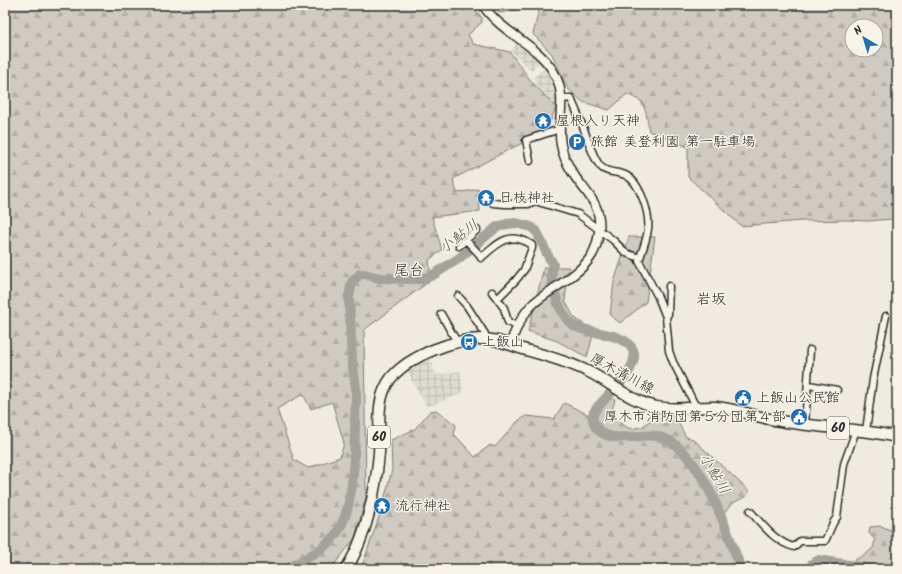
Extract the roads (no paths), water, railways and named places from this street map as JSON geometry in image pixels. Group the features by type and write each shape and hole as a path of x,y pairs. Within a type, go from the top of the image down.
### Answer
{"main road":[{"name":"60","path":"346,569 353,558 359,543 375,487 379,452 380,404 387,385 395,374 412,361 428,353 457,342 482,339"},
{"name":"厚木清川線","path":"482,339 510,344 588,371 608,382 625,394 655,407 674,409 696,407 717,408 778,421 861,431 897,438"}],"street":[{"path":"483,5 493,18 538,53 549,66 559,84 562,99 560,129 561,145 571,171 589,193 596,205 599,218 598,238 592,254 586,263 529,308 517,326 510,344"},
{"path":"562,99 571,98 589,146 596,162 601,168 610,172 624,174 631,178 637,186 644,204 649,227 639,261 658,297 666,317 671,355 678,374 696,407"},
{"path":"530,161 526,141 560,129"},
{"path":"493,203 528,204 536,201 578,214 613,240 626,254 640,258"},
{"path":"459,246 477,230"},
{"path":"467,240 481,257 499,242 507,239 515,238 525,240 532,244 524,270 498,298"},
{"path":"666,317 670,303 669,286"},
{"path":"492,292 504,308 508,322 508,329"},
{"path":"458,296 467,306 485,334 482,339"},
{"path":"441,314 457,342"},
{"path":"750,511 778,540 788,545 794,547 800,541 825,541 832,523 837,517 844,464 861,431 886,316"},
{"path":"508,322 517,326"},
{"path":"805,425 809,385 810,350"},
{"path":"809,385 837,390"}],"waterway":[{"name":"小鮎川","path":"287,569 317,552 328,543 341,525 347,509 353,472 356,399 352,361 349,297 352,282 360,274 380,278 422,279 433,275 458,259 497,227 516,223 531,227 537,232 553,264 552,279 556,298 567,319 573,325 580,328 622,339 633,350 633,363 629,370 619,384 595,411 593,415 595,426 607,436 656,436 670,441 683,452 694,465 714,499 741,569"},
{"name":"小鮎川","path":"810,569 812,564 819,560 872,569"}],"place":[{"name":"屋根入り天神","path":"543,121"},
{"name":"旅館 美登利園 第一駐車場","path":"577,142"},
{"name":"日枝神社","path":"486,198"},
{"name":"上飯山","path":"469,342"},
{"name":"上飯山公民館","path":"743,398"},
{"name":"厚木市消防団第５分団第４部","path":"799,417"},
{"name":"流行神社","path":"382,506"}],"district":[{"name":"尾台","path":"409,271"},
{"name":"岩坂","path":"711,300"}]}
